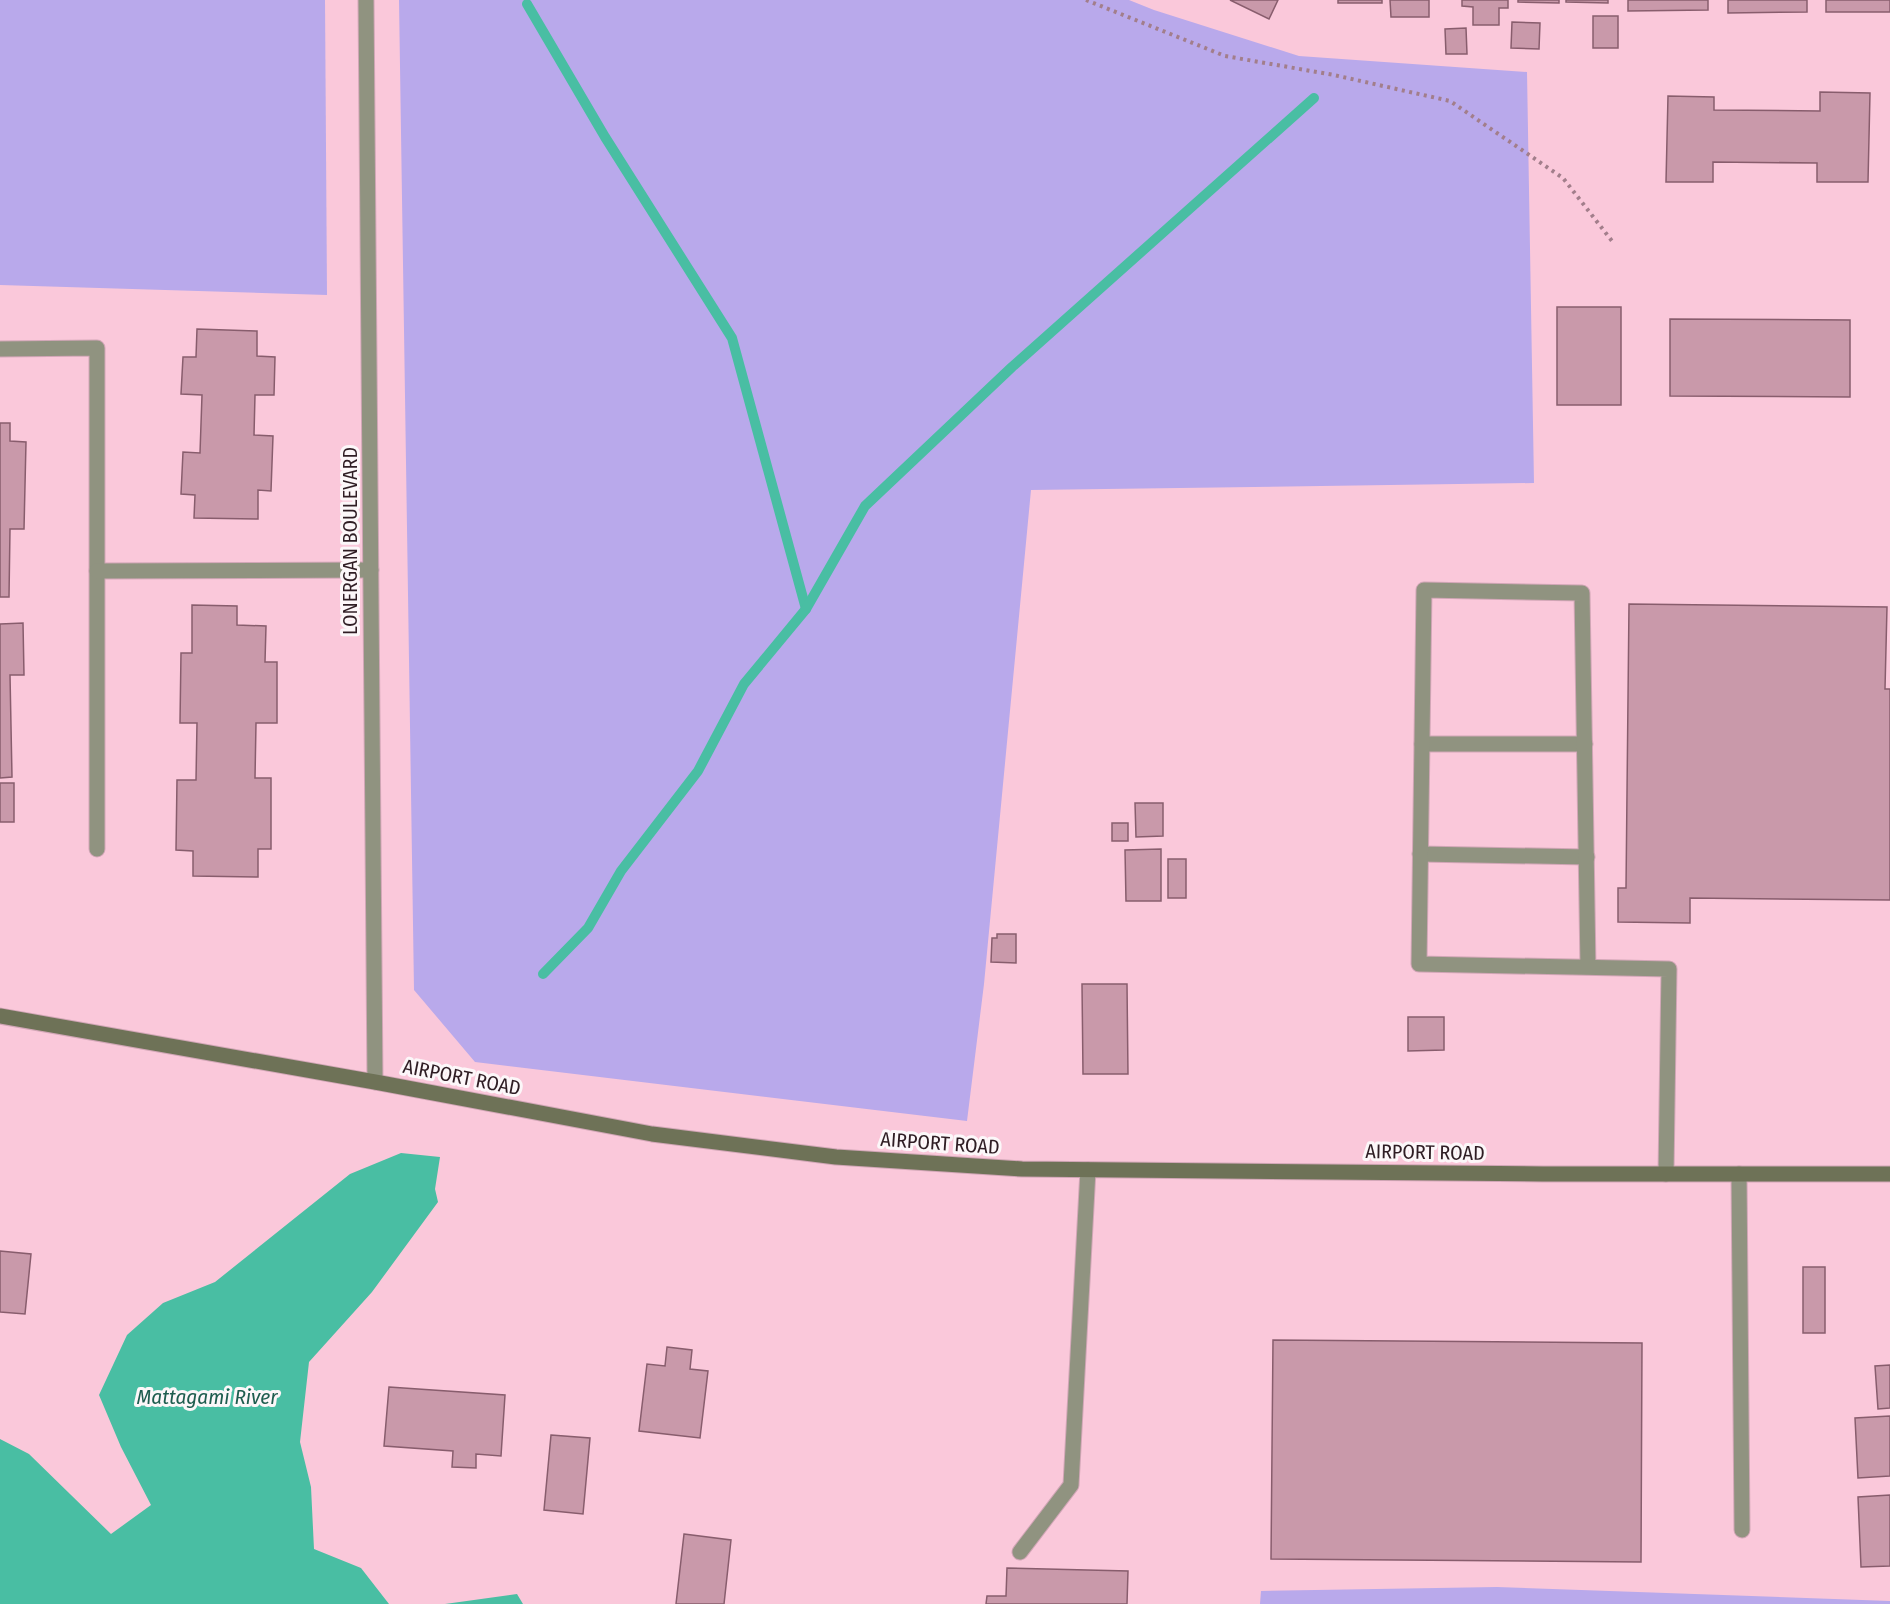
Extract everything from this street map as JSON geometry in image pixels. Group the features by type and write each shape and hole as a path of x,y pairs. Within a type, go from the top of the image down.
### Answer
{"main road":[{"name":"AIRPORT ROAD","path":"0,1016 375,1082 652,1134 836,1157 1022,1169 1890,1174"}],"street":[{"name":"LONERGAN BOULEVARD","path":"366,0 375,1082"},
{"path":"0,349 97,348 97,849"},
{"path":"97,571 371,570"},
{"path":"1588,967 1582,593 1424,590 1419,964 1669,969 1666,1174"},
{"path":"1422,744 1585,744"},
{"path":"1420,854 1587,857"},
{"path":"1020,1552 1071,1485 1088,1170"},
{"path":"1739,1174 1742,1530"}],"path":[{"path":"1086,0 1225,56 1334,75 1450,100 1563,178 1612,241"}],"shaded area":[{"path":"0,0 325,0 327,295 0,285"},
{"path":"399,0 1129,0 1299,56 1527,72 1534,483 1031,490 984,984 967,1121 475,1062 414,990"},
{"path":"1497,1587 1890,1601 1890,1604 1260,1604 1261,1591"}],"water":[{"name":"Mattagami River","path":"401,1153 440,1157 435,1189 438,1202 372,1292 309,1362 300,1442 311,1487 314,1549 361,1568 389,1604 0,1604 0,1439 29,1454 111,1534 151,1505 121,1447 99,1395 127,1335 163,1303 215,1282 350,1174"},
{"path":"517,1594 523,1604 445,1604"}],"building":[{"path":"1230,0 1278,0 1269,19"},
{"path":"1338,0 1382,0 1382,3 1338,3"},
{"path":"1390,0 1429,0 1429,17 1391,17"},
{"path":"1462,0 1508,0 1508,8 1499,8 1499,25 1473,25 1473,7 1462,6"},
{"path":"1518,0 1559,0 1559,3 1518,2"},
{"path":"1566,0 1608,0 1608,3 1566,2"},
{"path":"1628,0 1708,0 1708,10 1628,11"},
{"path":"1728,0 1807,0 1807,12 1728,13"},
{"path":"1826,0 1890,0 1890,12 1826,12"},
{"path":"1593,16 1618,16 1618,48 1593,48"},
{"path":"1512,22 1540,23 1539,49 1511,48"},
{"path":"1466,28 1467,54 1446,54 1445,29"},
{"path":"1820,92 1870,93 1868,182 1817,182 1817,163 1713,162 1713,182 1666,182 1668,96 1714,97 1714,110 1820,111"},
{"path":"1557,307 1621,307 1621,405 1557,405"},
{"path":"1670,319 1850,320 1850,397 1670,396"},
{"path":"197,329 257,331 257,356 275,357 274,395 255,395 254,435 273,436 271,491 258,490 258,519 194,518 195,495 181,494 183,452 200,453 202,395 181,394 183,357 196,357"},
{"path":"0,423 10,423 10,441 26,442 24,529 10,529 9,597 0,597"},
{"path":"1629,604 1887,607 1885,689 1890,689 1890,900 1690,898 1690,923 1618,922 1618,888 1626,888"},
{"path":"192,605 237,606 237,625 266,626 265,662 277,662 277,723 256,723 255,778 271,778 271,849 258,849 258,877 193,876 193,851 176,850 177,780 196,780 197,723 180,723 181,653 192,653"},
{"path":"23,623 24,675 10,675 12,777 0,778 0,624"},
{"path":"0,783 14,783 14,822 0,822"},
{"path":"1135,803 1163,803 1163,836 1136,837"},
{"path":"1112,823 1128,823 1128,841 1112,841"},
{"path":"1161,849 1161,901 1126,901 1125,850"},
{"path":"1168,859 1186,859 1186,898 1168,898"},
{"path":"997,934 1016,934 1016,963 991,962 992,938 997,938"},
{"path":"1082,984 1127,984 1128,1074 1083,1074"},
{"path":"1408,1017 1444,1017 1444,1050 1408,1051"},
{"path":"0,1251 31,1254 25,1314 0,1312"},
{"path":"1803,1267 1825,1267 1825,1333 1803,1333"},
{"path":"1273,1340 1642,1343 1641,1562 1271,1559"},
{"path":"667,1347 692,1350 690,1369 708,1371 700,1438 639,1431 647,1364 665,1366"},
{"path":"1890,1365 1890,1408 1878,1409 1875,1366"},
{"path":"389,1387 505,1395 501,1456 476,1454 476,1468 452,1467 453,1451 384,1446"},
{"path":"1890,1416 1890,1476 1858,1478 1855,1418"},
{"path":"551,1435 590,1438 583,1514 544,1510"},
{"path":"1890,1495 1890,1566 1861,1567 1858,1497"},
{"path":"684,1534 731,1540 724,1604 676,1604"},
{"path":"1007,1568 1128,1571 1127,1604 986,1604 987,1596 1006,1596"}],"waterway":[{"path":"527,4 605,137 732,338 806,609"},
{"path":"543,974 588,928 621,871 698,771 744,684 806,609 865,506 1012,367 1314,98"}]}
